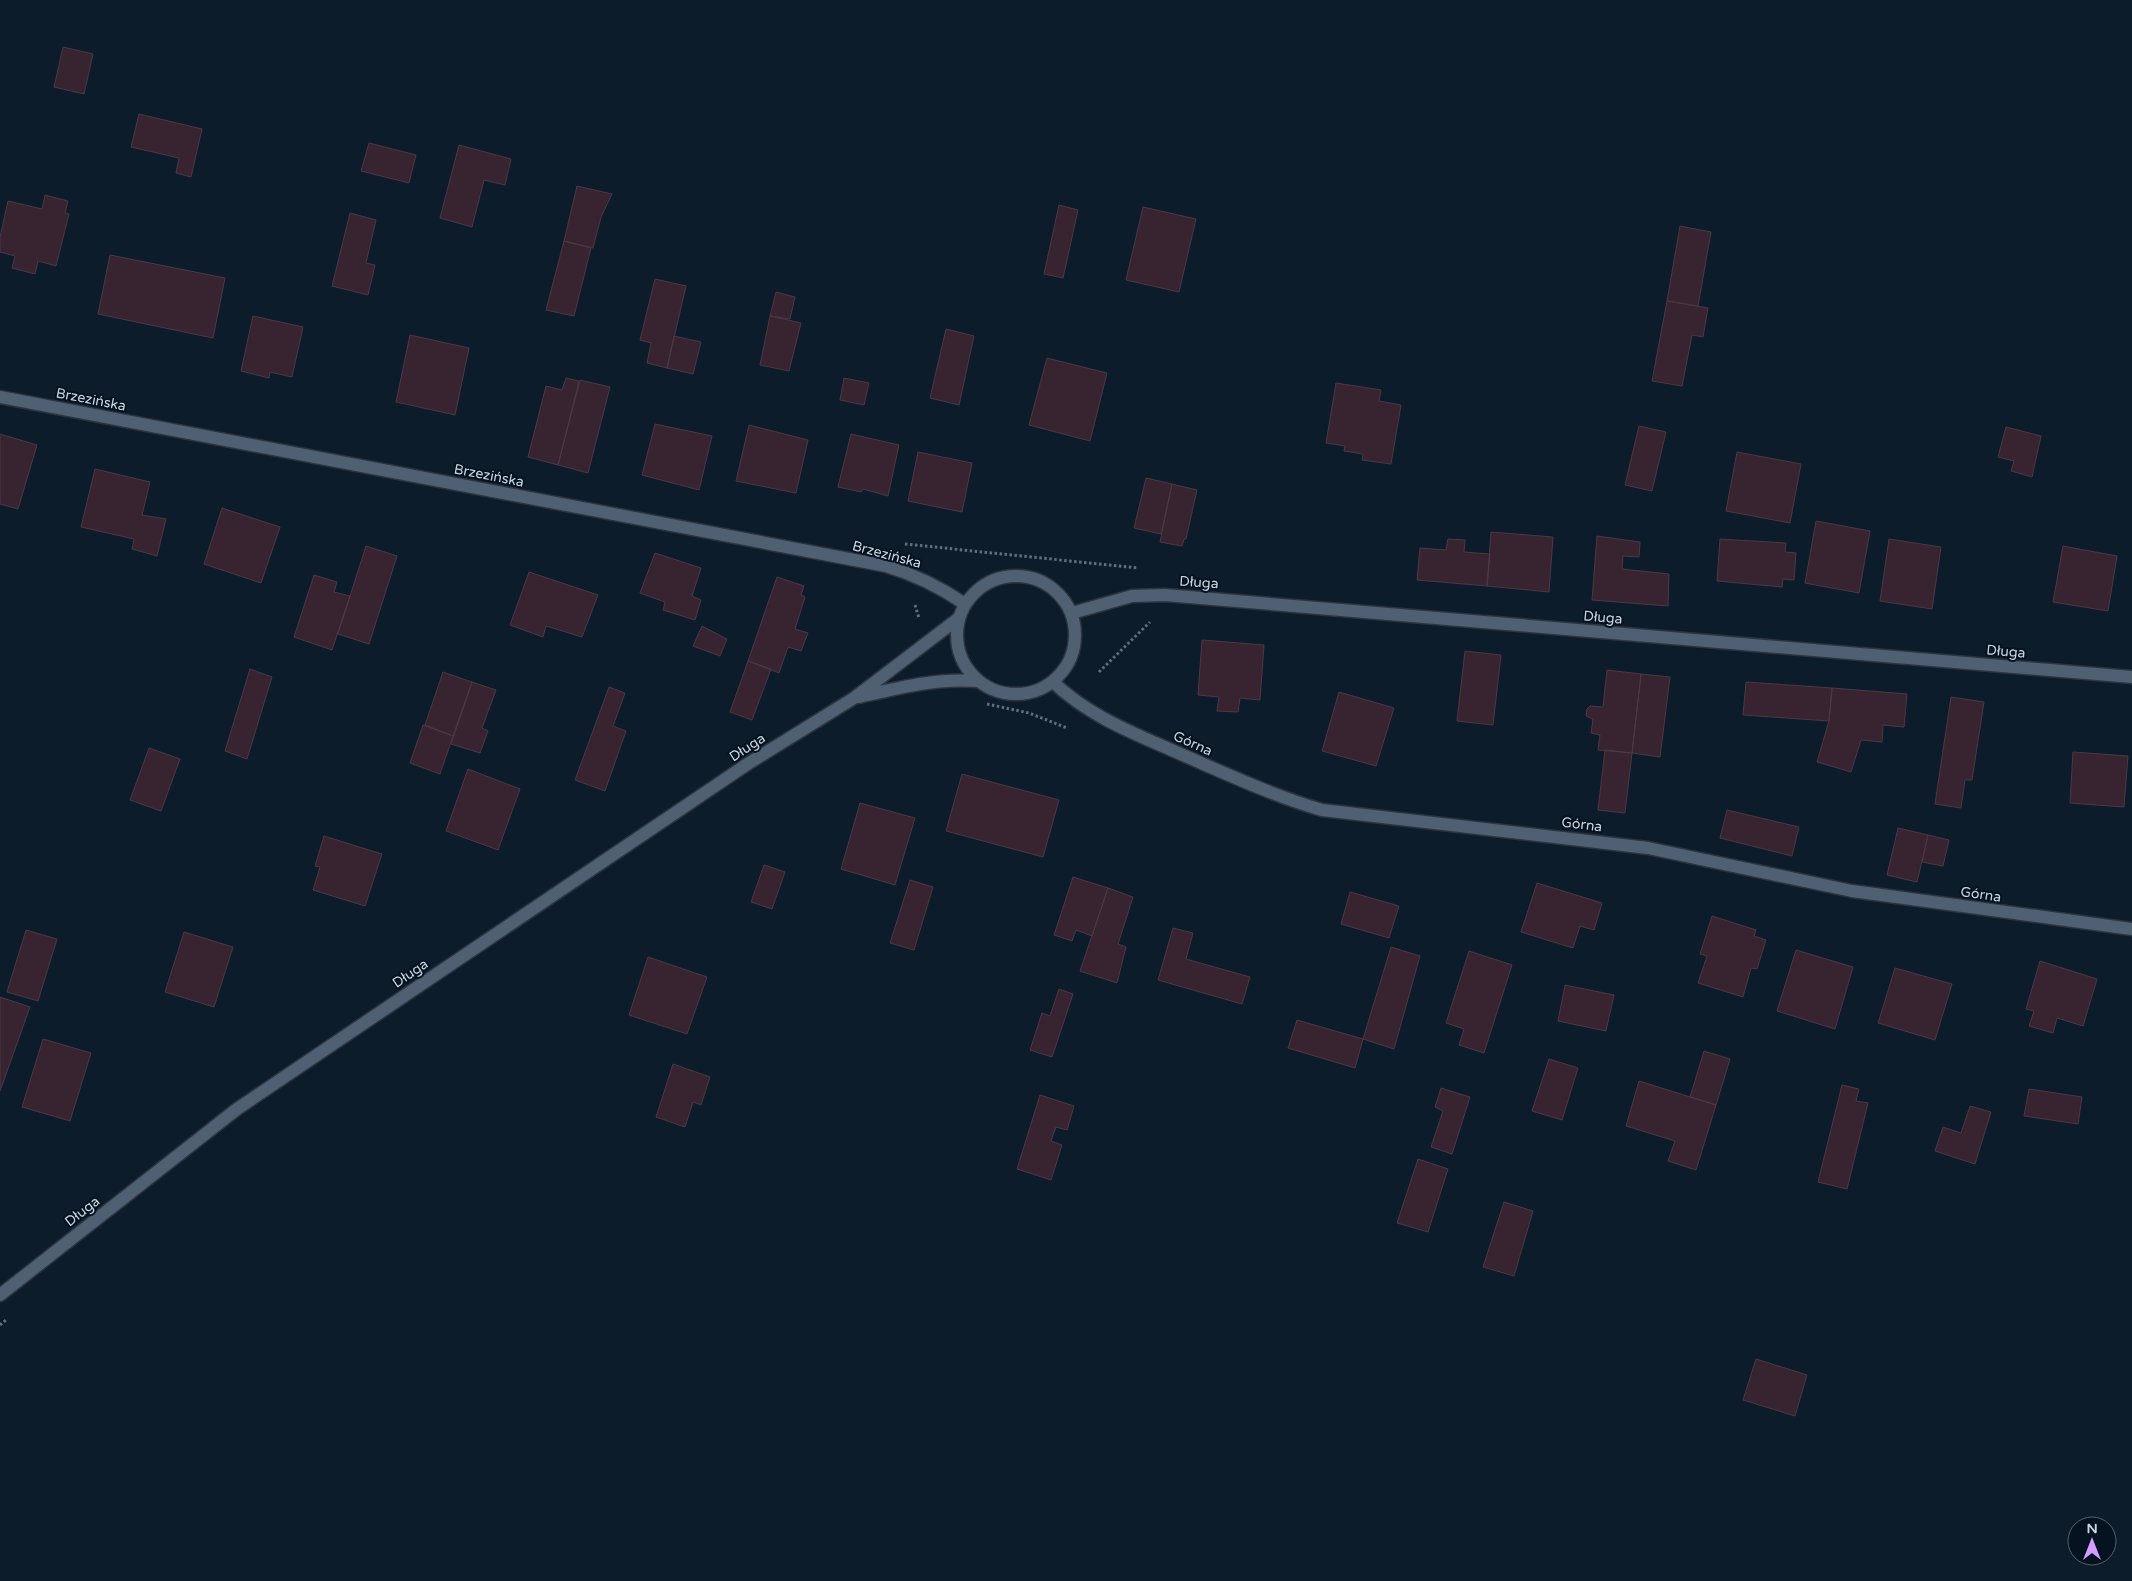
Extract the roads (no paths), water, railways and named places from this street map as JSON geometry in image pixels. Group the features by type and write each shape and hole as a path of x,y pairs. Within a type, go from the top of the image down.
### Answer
{"street":[{"name":"Brzezińska","path":"0,396 886,566 915,575 941,588 965,604"},
{"path":"1015,575 1034,578 1052,588 1072,613 1076,637 1073,654 1065,669 1053,682 1035,692 1015,695 995,691 977,681 964,665 958,650 956,634 958,618 965,604 978,589 995,579 1015,575"},
{"name":"Długa","path":"1072,613 1132,596 1165,595 2132,677"},
{"name":"Długa","path":"0,1295 237,1109 741,768 854,698 958,618"},
{"name":"Długa","path":"854,698 920,683 958,680 977,681"},
{"name":"Górna","path":"1053,682 1095,716 1279,797 1322,810 1648,848 1852,890 2132,929"}]}
